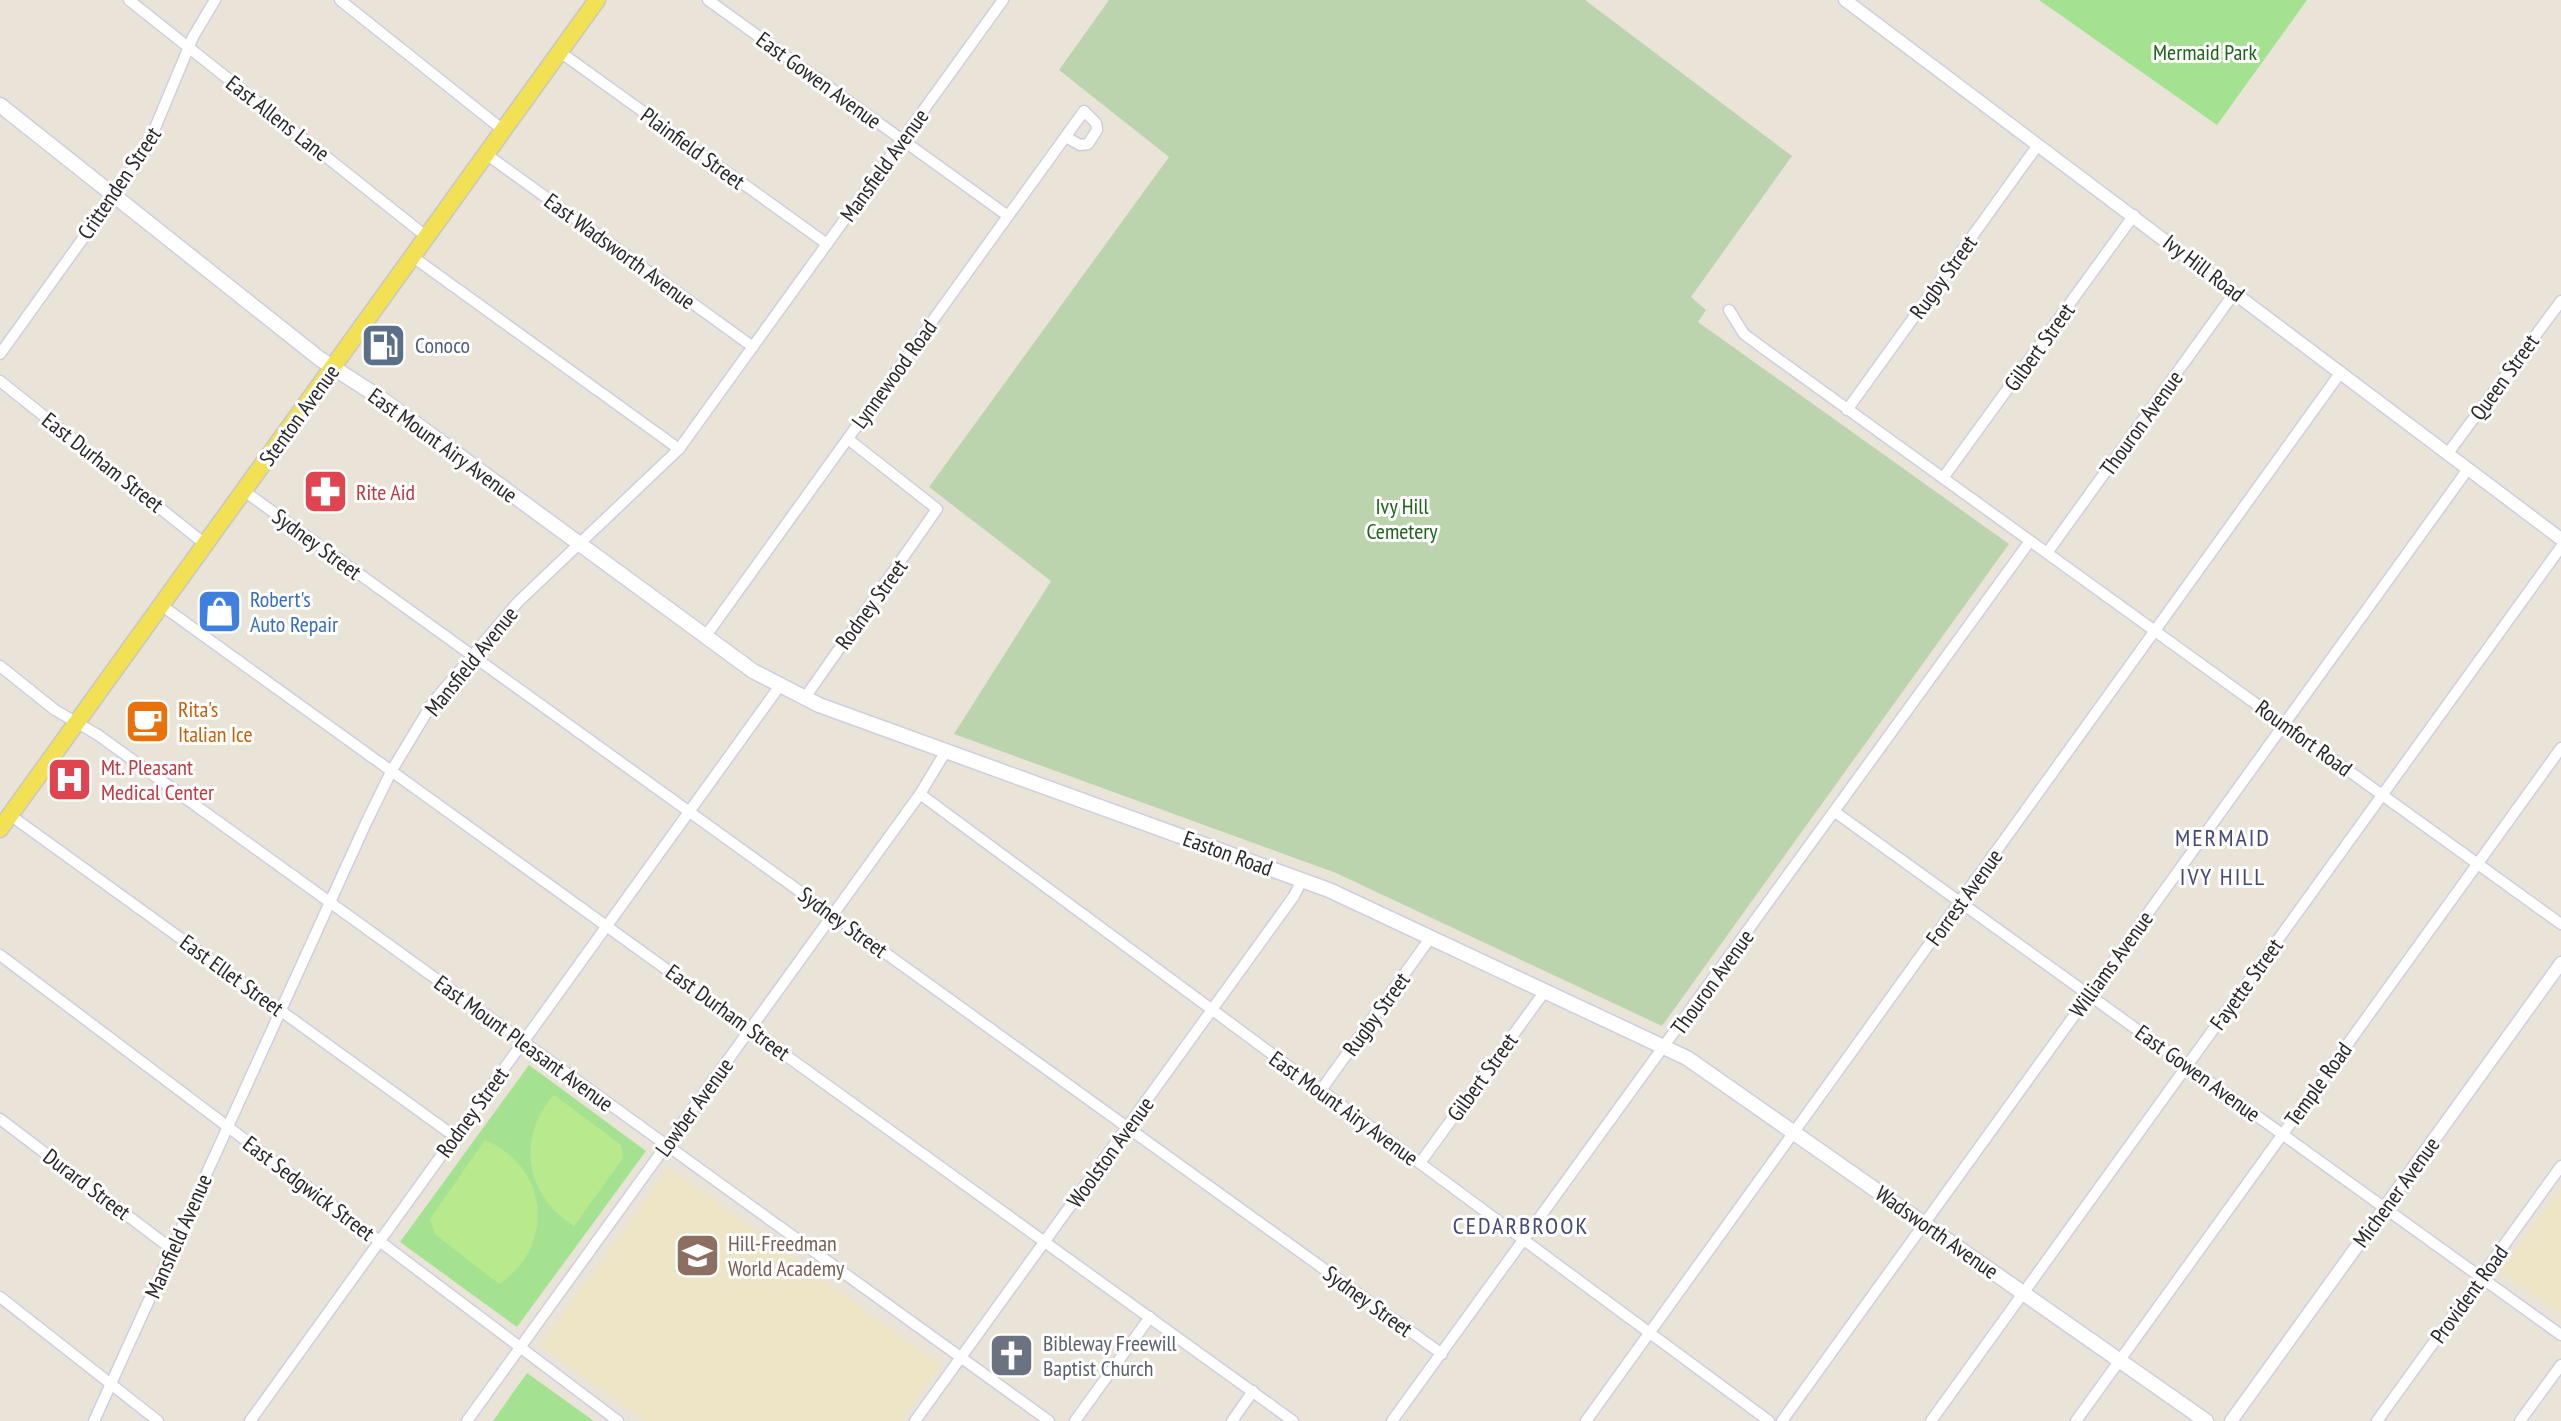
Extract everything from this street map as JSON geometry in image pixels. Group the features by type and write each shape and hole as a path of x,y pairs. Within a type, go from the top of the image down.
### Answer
{"main road":[{"name":"Stenton Avenue","path":"0,829 597,0"},
{"name":"East Mount Airy Avenue","path":"0,105 333,367 705,637 779,687"},
{"name":"Easton Road","path":"779,687 804,699 1302,880 1664,1047"},
{"name":"Wadsworth Avenue","path":"1664,1047 1700,1066 2206,1421"}],"street":[{"name":"East Allens Lane","path":"129,0 427,237"},
{"name":"Crittenden Street","path":"0,354 151,140 188,48 215,0"},
{"path":"340,0 503,130"},
{"name":"East Gowen Avenue","path":"708,0 1008,216"},
{"name":"Mansfield Avenue","path":"94,1421 329,902 392,770 433,702 518,602 679,449 1003,0"},
{"name":"Ivy Hill Road","path":"1845,0 2561,539"},
{"name":"Plainfield Street","path":"560,52 827,244"},
{"name":"Lynnewood Road","path":"705,637 1084,111 1096,123 1092,140 1080,145 1066,137"},
{"name":"Rugby Street","path":"1847,410 2038,145"},
{"name":"East Wadsworth Avenue","path":"486,154 753,347"},
{"name":"Gilbert Street","path":"1943,478 2134,215"},
{"path":"413,257 679,449"},
{"name":"Thouron Avenue","path":"2047,553 2235,292"},
{"name":"Queen Street","path":"2448,453 2561,301"},
{"path":"1729,310 1744,334 2030,541"},
{"name":"Forrest Avenue","path":"1586,1421 2341,372"},
{"name":"East Durham Street","path":"0,381 205,544"},
{"name":"Rodney Street","path":"804,699 937,509 848,439"},
{"name":"Williams Avenue","path":"1782,1421 2468,469"},
{"name":"Sydney Street","path":"244,491 1442,1354"},
{"name":"Thouron Avenue","path":"1392,1421 2030,541"},
{"name":"Roumfort Road","path":"2030,541 2561,924"},
{"name":"Fayette Street","path":"1931,1421 2561,547"},
{"name":"East Durham Street","path":"161,605 1293,1421"},
{"name":"East Mount Pleasant Avenue","path":"0,666 1049,1421"},
{"name":"Rodney Street","path":"250,1421 779,687"},
{"name":"Temple Road","path":"2076,1421 2561,748"},
{"name":"Lowber Avenue","path":"467,1421 920,794 946,751"},
{"name":"East Mount Airy Avenue","path":"920,794 1769,1421"},
{"name":"East Gowen Avenue","path":"1835,812 2561,1335"},
{"name":"East Ellet Street","path":"10,815 454,1136"},
{"name":"Woolston Avenue","path":"915,1421 1212,1010 1302,880"},
{"name":"Rugby Street","path":"1321,1090 1431,937"},
{"name":"East Sedgwick Street","path":"0,955 518,1349 618,1421"},
{"name":"Michener Avenue","path":"2231,1421 2561,963"},
{"name":"Gilbert Street","path":"1420,1163 1545,991"},
{"name":"Durard Street","path":"0,1119 173,1250"},
{"name":"Provident Road","path":"2377,1421 2561,1166"},
{"path":"0,1298 158,1421"},
{"path":"1075,1421 1150,1317"},
{"path":"2520,1421 2561,1365"},
{"path":"1232,1421 1253,1391"}],"shaded area":[{"name":"Hill-Freedman World Academy","path":"669,1167 941,1366 901,1421 645,1421 540,1345"},
{"path":"2561,1187 2561,1314 2500,1271"}],"green space":[{"name":"Ivy Hill Cemetery","path":"1109,0 1585,0 1792,156 1691,297 1706,310 1698,322 2009,544 1662,1026 1336,873 954,734 1051,581 929,487 1169,157 1059,70"},
{"name":"Mermaid Park","path":"2039,0 2307,0 2217,125"},
{"path":"529,1065 646,1151 517,1327 400,1242"},
{"path":"554,1095 621,1145 623,1158 574,1226 545,1199 531,1165 534,1129"},
{"path":"485,1140 506,1152 522,1169 533,1187 537,1208 536,1229 530,1249 517,1268 499,1284 435,1234 430,1219"},
{"path":"527,1373 594,1421 493,1421"}],"place":[{"name":"Conoco","path":"384,345"},
{"name":"Rite Aid","path":"325,492"},
{"name":"Robert's Auto Repair","path":"219,612"},
{"name":"Rita's Italian Ice","path":"147,722"},
{"name":"Mt. Pleasant Medical Center","path":"70,780"},
{"name":"Hill-Freedman World Academy","path":"697,1256"},
{"name":"Bibleway Freewill Baptist Church","path":"1012,1356"}],"district":[{"name":"MERMAID","path":"2223,838"},
{"name":"IVY HILL","path":"2223,877"},
{"name":"CEDARBROOK","path":"1521,1226"}]}
